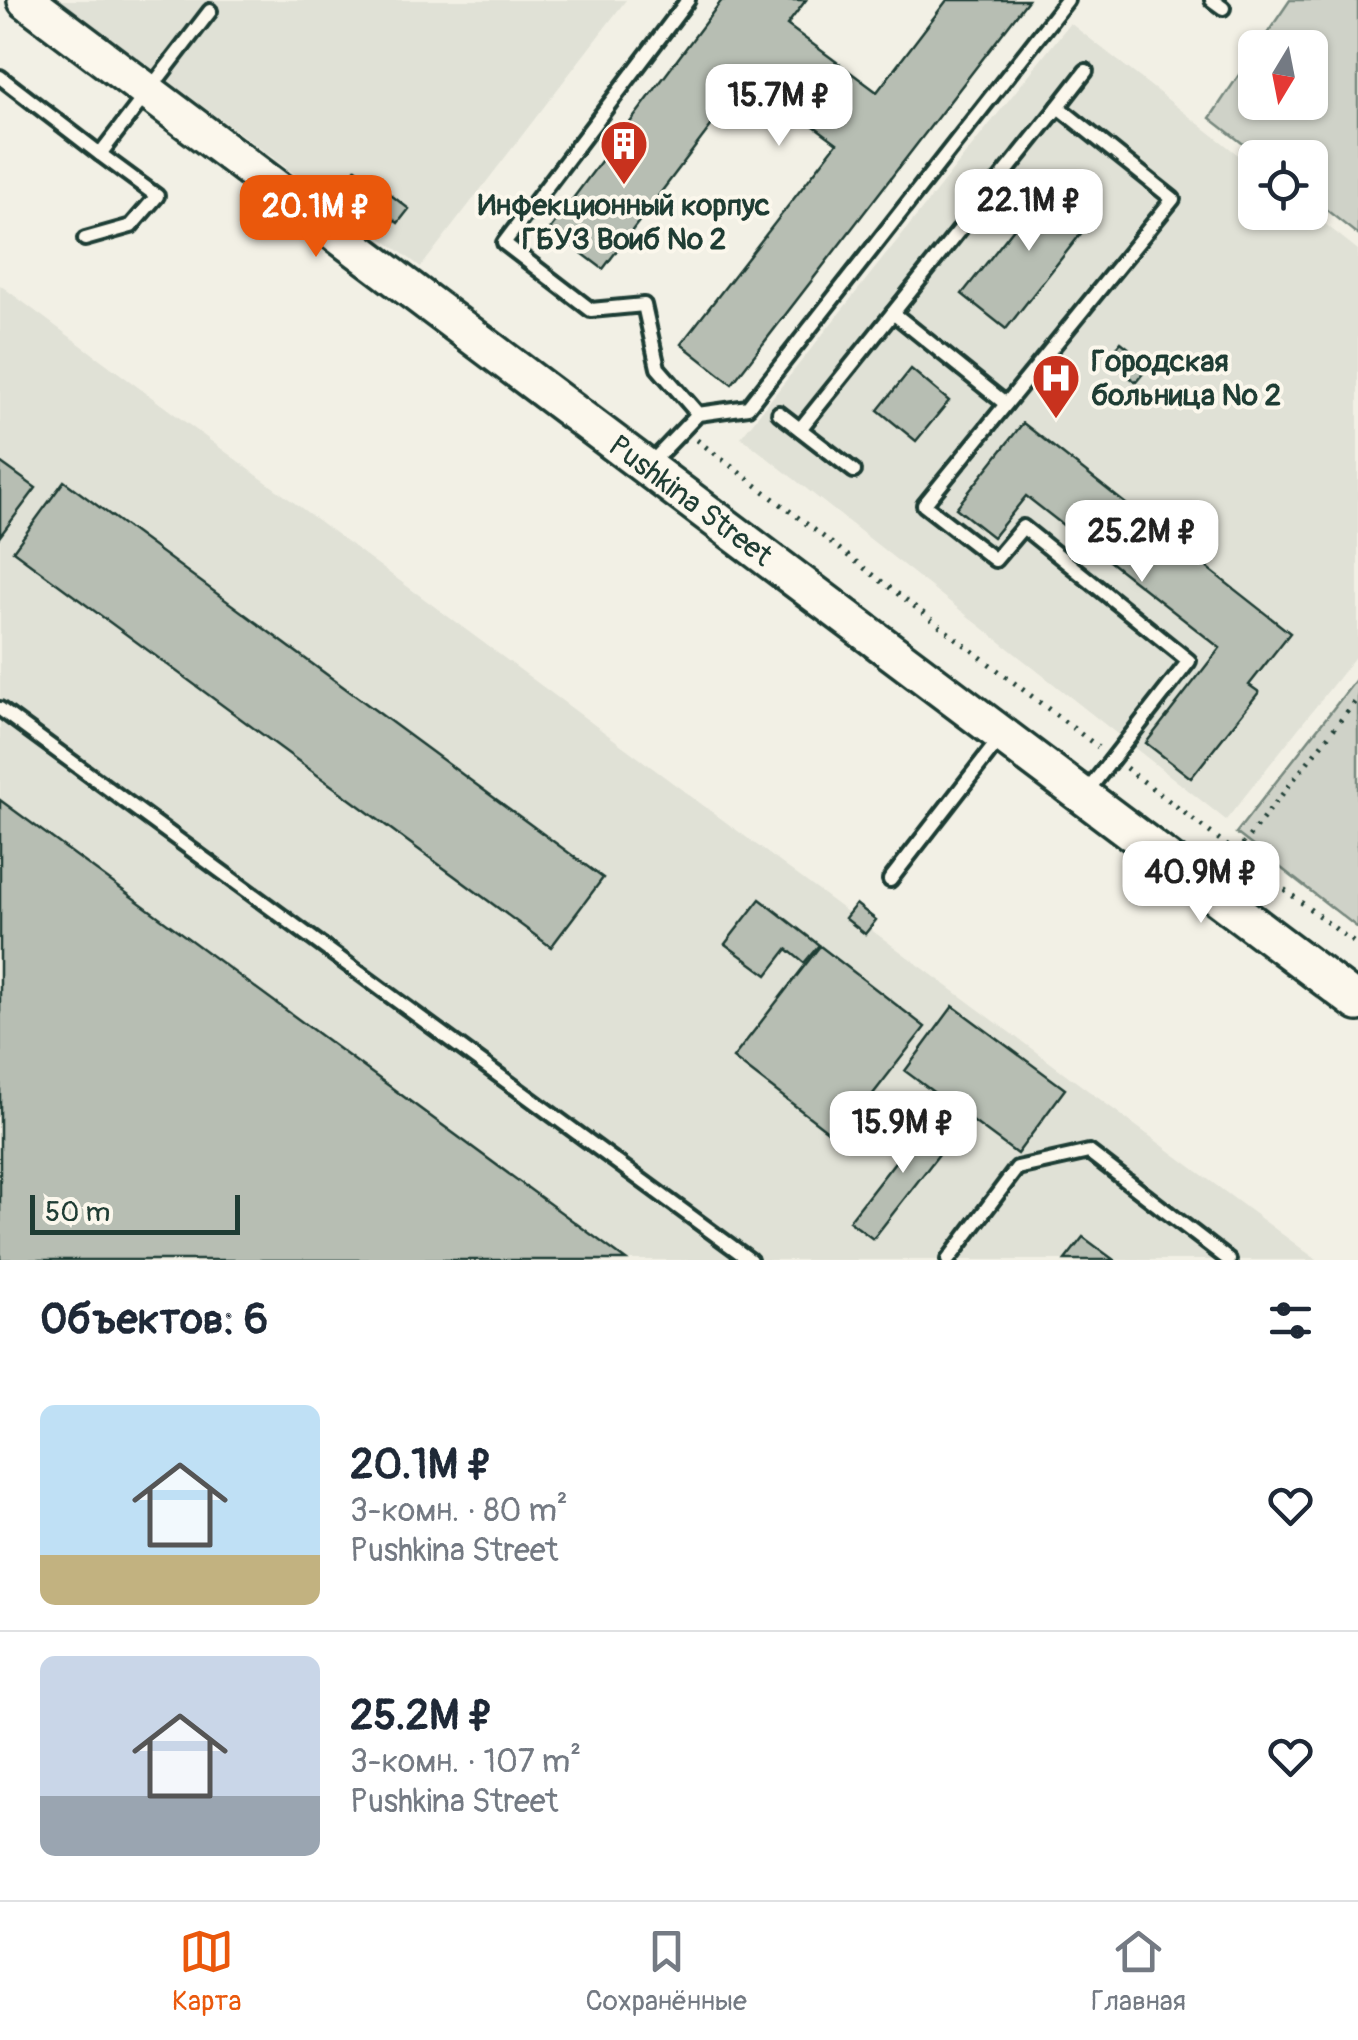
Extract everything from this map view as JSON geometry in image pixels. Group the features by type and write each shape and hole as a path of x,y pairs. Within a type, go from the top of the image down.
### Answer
{"main road":[{"name":"Pushkina Street","path":"26,0 1358,1003"}],"lane":[{"path":"688,0 504,244 592,310 644,305 658,368 698,414"},
{"path":"645,469 698,414 748,407 1066,0"},
{"path":"100,154 210,11"},
{"path":"800,430 1086,71"},
{"path":"0,77 157,196 131,226 85,239"},
{"path":"1058,107 1173,199 924,505 995,560 1023,527 1189,661 1084,796"},
{"path":"893,314 1006,404"},
{"path":"779,413 854,471"},
{"path":"0,709 750,1260"},
{"path":"890,880 1002,736"},
{"path":"948,1260 1017,1168 1089,1152 1229,1260"}],"path":[{"path":"683,429 1358,946"},
{"path":"1236,853 1358,698"}],"shaded area":[{"path":"59,0 626,0 421,267"},
{"path":"1290,0 1358,0 1358,235 1328,211 1328,140 1238,140 1210,118 1238,76 1238,120 1328,120 1328,30 1270,30"},
{"name":"Городская больница № 2","path":"1070,23 1238,155 1238,230 1328,230 1328,226 1358,250 1358,653 1226,820 741,437"},
{"path":"0,285 835,903 1317,1260 0,1260"},
{"path":"1358,677 1358,928 1236,833"}],"building":[{"name":"Инфекционный корпус ГБУЗ Воиб № 2","path":"722,0 806,0 787,25 877,92 947,0 1028,0 732,384 681,344 837,143 748,77 603,269 550,229"},
{"path":"356,168 409,209 398,223 345,183"},
{"path":"1053,179 1097,213 1006,329 962,294"},
{"path":"1121,342 1150,365 1136,382 1107,360"},
{"path":"911,369 949,401 916,441 878,410"},
{"path":"1023,423 1290,633 1249,685 1259,692 1191,778 1146,743 1220,648 1026,496 993,537 956,508"},
{"path":"0,462 36,488 0,536"},
{"path":"64,481 603,878 551,947 13,551"},
{"path":"0,800 626,1260 0,1260"},
{"path":"760,899 819,945 804,963 787,949 767,975 725,944"},
{"path":"856,904 876,920 865,934 845,918"},
{"path":"820,946 925,1027 838,1139 733,1058"},
{"path":"953,1006 1065,1089 1017,1154 905,1071"},
{"path":"933,1113 957,1131 873,1239 849,1221"},
{"path":"1083,1237 1114,1260 1065,1260"}],"place":[{"name":"Инфекционный корпус ГБУЗ Воиб № 2","path":"624,186"},
{"name":"Городская больница № 2","path":"1056,420"}]}
